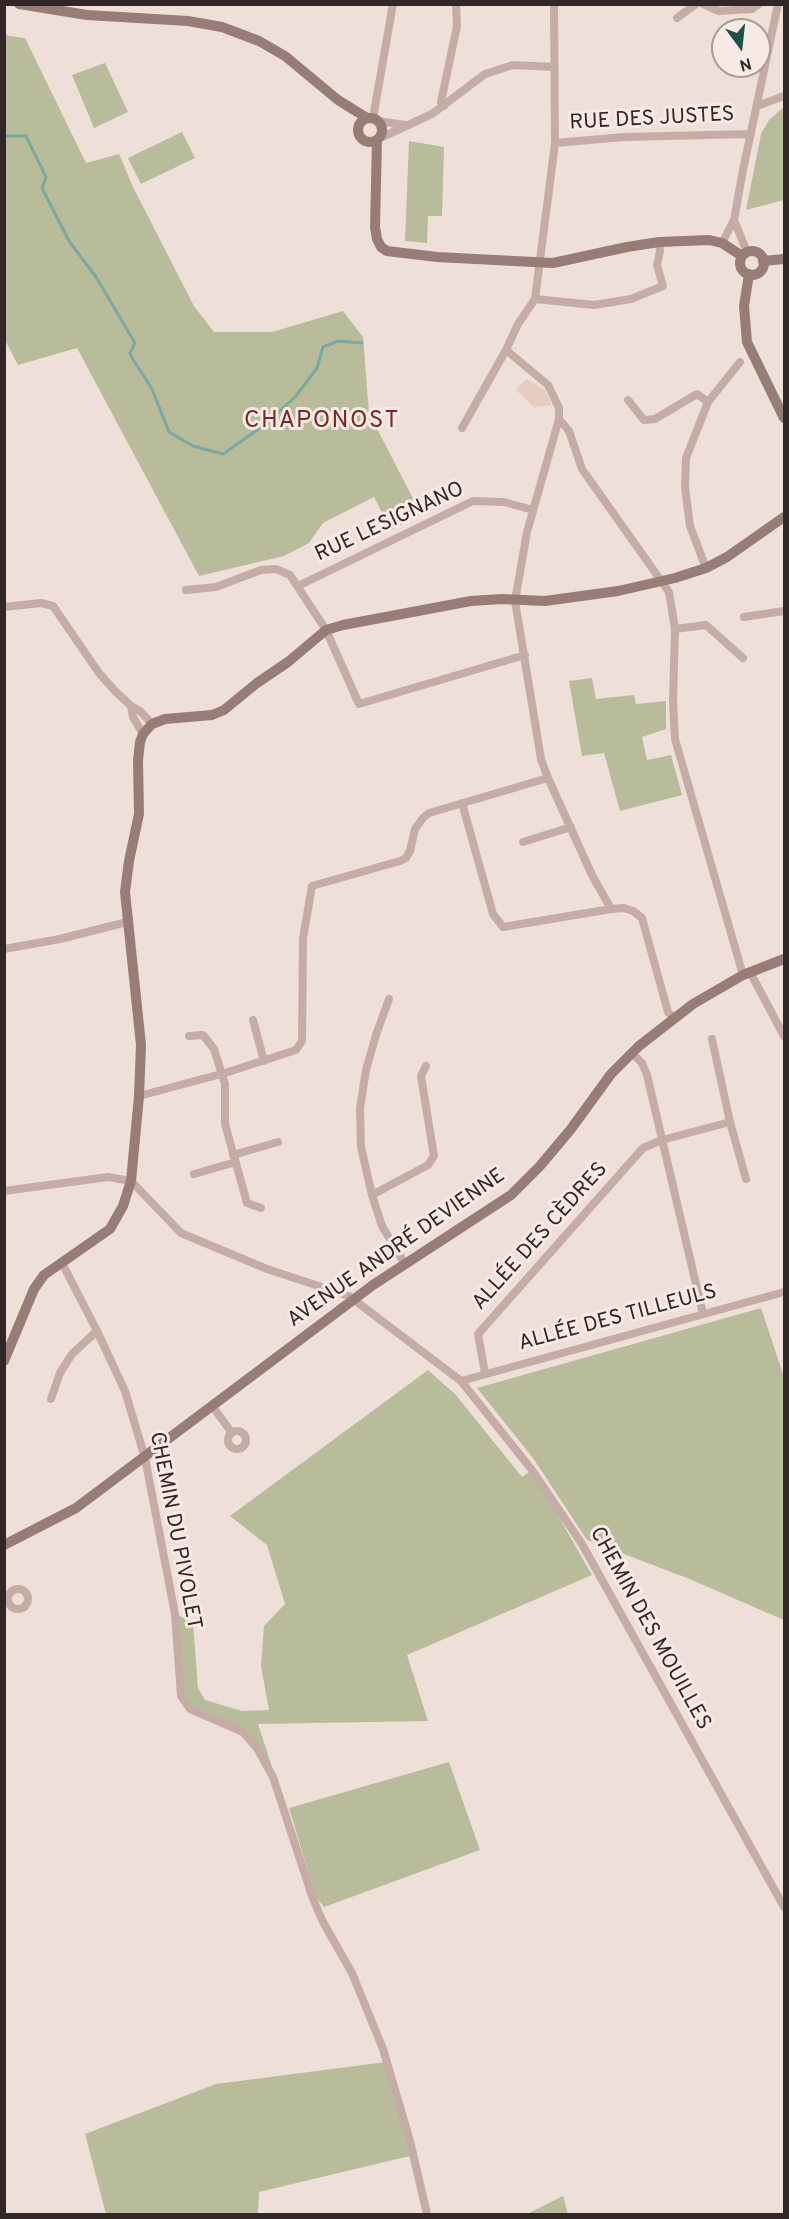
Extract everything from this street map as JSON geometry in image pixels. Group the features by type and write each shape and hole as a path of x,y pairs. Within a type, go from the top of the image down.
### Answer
{"main road":[{"path":"19,4 87,15 188,21 222,27 259,41 285,56 338,100 373,119 382,128 378,139 376,162 375,227 377,239 381,247 387,251 437,257 540,262 575,260 627,247 659,242 709,240 722,243 745,254 758,252 763,261 760,272 749,274 740,267 745,254"},
{"path":"338,100 376,162"},
{"path":"357,130 360,122 373,119"},
{"path":"364,141 371,142 378,139"},
{"path":"763,261 784,259"},
{"path":"749,274 744,306 747,342 784,418"},
{"path":"5,1361 34,1289 44,1275 110,1229 123,1206 131,1181 141,1045 125,892 139,814 140,742 143,734 152,724 165,718 212,715 224,710 326,630 471,601 502,599 545,601 662,581 706,568 736,552 784,517"},
{"name":"AVENUE ANDRÉ DEVIENNE","path":"4,1545 76,1508 373,1285 511,1195 559,1144 611,1074 632,1053 693,1004 746,974 784,959"}],"street":[{"path":"393,4 373,119 406,126"},
{"path":"444,106 441,102 457,26 456,4"},
{"path":"462,428 518,324 535,299 555,142 554,4"},
{"path":"677,18 696,4"},
{"path":"703,4 719,11 752,9 759,4"},
{"path":"722,243 734,220 778,4"},
{"path":"378,139 422,120 485,74 513,65 554,67"},
{"path":"757,106 784,96"},
{"name":"RUE DES JUSTES","path":"555,142 624,137 751,134"},
{"path":"734,220 745,254"},
{"path":"535,299 582,305 631,299 663,286 657,265 659,242"},
{"path":"506,350 548,385 559,408 559,419 533,510 518,576 515,601 541,759 592,875 611,909"},
{"path":"706,568 690,526 685,470 692,438 708,402 740,362"},
{"path":"628,400 644,420 655,419 697,394 708,402"},
{"path":"559,419 569,431 582,470 669,592 675,629 673,721 675,739 746,974 784,1036"},
{"name":"RUE LESIGNANO","path":"298,586 473,501 504,502 533,510"},
{"path":"186,590 216,587 261,570 276,569 290,575 326,630 359,704 525,656"},
{"path":"4,607 41,603 53,606 99,673 152,724"},
{"path":"744,617 784,611"},
{"path":"675,629 706,625 743,658"},
{"path":"131,706 133,717 143,734"},
{"path":"139,1096 222,1074 292,1052 299,1047 302,1041 303,938 312,886 406,858 415,829 429,813 548,778"},
{"path":"462,803 493,914 502,927 611,909 624,908 633,911 642,918 668,1012 674,1018"},
{"path":"523,842 571,827"},
{"path":"4,949 60,939 127,922"},
{"path":"389,999 366,1070 360,1108 361,1147 382,1226 405,1264"},
{"path":"253,1020 264,1061"},
{"path":"189,1036 203,1035 214,1049 225,1084 225,1124 247,1203 261,1208"},
{"path":"712,1039 730,1122 746,1179"},
{"path":"632,1053 645,1069 703,1314"},
{"path":"372,1195 428,1165 434,1156 421,1076 426,1066"},
{"path":"662,1140 730,1122"},
{"name":"ALLÉE DES CÈDRES","path":"485,1373 478,1334 643,1148 662,1140"},
{"path":"194,1174 278,1142"},
{"path":"4,1191 108,1177 131,1181"},
{"name":"CHEMIN DES MOUILLES","path":"131,1181 181,1233 259,1265 344,1293 461,1381 532,1470 582,1544 784,1907"},
{"name":"CHEMIN DU PIVOLET","path":"62,1263 125,1390 145,1458 176,1614 181,1696 190,1709 243,1732 257,1748 273,1777 313,1899 323,1922 352,1973 384,2049 410,2141 427,2214"},
{"name":"ALLÉE DES TILLEULS","path":"461,1381 784,1292"},
{"path":"51,1399 60,1373 72,1354 97,1331"},
{"path":"213,1407 232,1433"}],"green space":[{"path":"5,32 8,36 25,38 86,163 119,154 134,189 194,306 214,332 272,332 343,311 363,337 369,413 421,514 391,530 374,497 323,523 309,543 284,556 199,576 77,348 18,365 5,340"},
{"path":"105,63 128,112 94,128 72,75"},
{"path":"784,107 784,200 746,210 761,134 769,120"},
{"path":"182,132 195,158 141,184 128,158"},
{"path":"409,141 444,147 442,216 428,216 427,243 405,241"},
{"path":"592,678 596,699 634,695 636,704 666,701 666,729 642,737 647,760 671,755 682,795 620,811 604,753 582,756 569,681"},
{"path":"761,1308 784,1377 784,1620 687,1578 587,1540 533,1458 477,1388"},
{"path":"428,1370 455,1394 522,1477 532,1470 592,1575 407,1655 428,1721 258,1724 272,1767 243,1732 190,1709 181,1696 175,1614 193,1622 198,1688 205,1700 242,1711 269,1710 261,1666 264,1626 285,1604 267,1545 230,1516"},
{"path":"449,1762 480,1850 324,1907 316,1897 289,1808"},
{"path":"386,2062 414,2155 259,2192 258,2214 106,2214 85,2134 216,2084"},
{"path":"563,2196 568,2214 527,2214"}],"shaded area":[{"path":"526,379 544,389 552,405 534,407 516,390"}],"waterway":[{"path":"4,136 26,136 46,177 42,188 69,241 96,277 135,343 130,353 152,389 169,432 193,446 223,454 267,423 296,396 317,368 323,347 338,341 362,343"}],"district":[{"name":"CHAPONOST","path":"322,422"}]}
